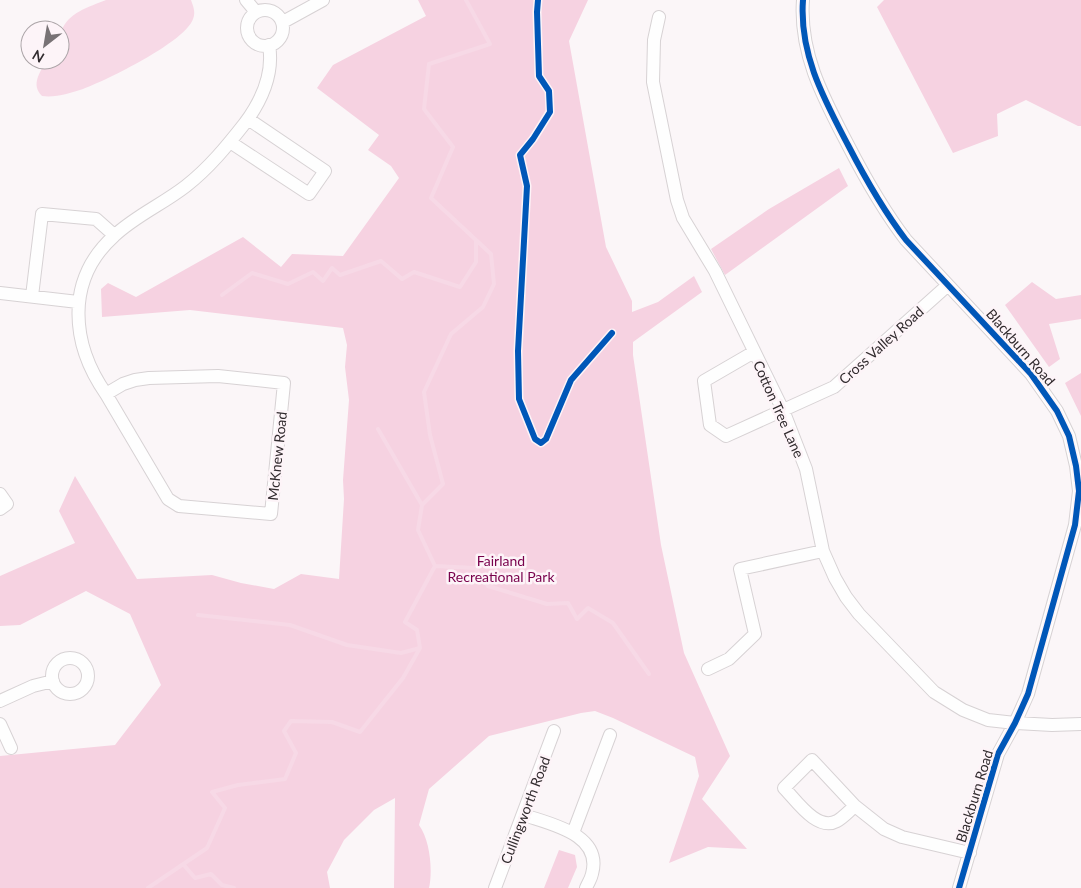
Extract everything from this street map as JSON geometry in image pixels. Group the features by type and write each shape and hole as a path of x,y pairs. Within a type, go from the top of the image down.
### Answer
{"street":[{"path":"246,0 256,12"},
{"path":"283,22 323,0"},
{"name":"Blackburn Road","path":"803,0 802,14 805,41 812,69 821,93 871,190 888,217 906,240 1031,374 1046,393 1069,436 1076,466 1079,491 1075,525 1028,694 998,754 959,888"},
{"path":"263,9 272,11 283,22 282,35 278,41 269,45 253,42 249,36 247,24 250,17 263,9"},
{"name":"Cotton Tree Lane","path":"659,17 654,40 653,82 682,218 715,271 783,410 806,469 823,551 846,598 934,692 963,710 988,720 1052,725 1081,724"},
{"name":"McKnew Road","path":"106,394 135,380 149,378 218,376 284,383 271,514 179,506 168,499 95,378 86,360 78,321 78,302 84,280 102,248 114,235 185,187 206,169 230,142 260,102 270,72 271,54 269,45"},
{"path":"230,142 309,194 325,171 248,119"},
{"path":"32,296 42,214 96,219 114,235"},
{"name":"Cross Valley Road","path":"754,352 704,382 710,425 726,436 820,395 834,387 948,285"},
{"path":"0,293 78,302"},
{"path":"0,494 7,504 0,509"},
{"path":"708,669 729,659 755,634 740,569 823,551"},
{"path":"0,701 32,686 53,681"},
{"path":"0,724 11,748"},
{"name":"Cullingworth Road","path":"495,888 554,731"},
{"path":"573,833 610,735"},
{"path":"855,806 837,821 829,824 820,823 784,788 812,760 855,806 884,829 902,837 970,854"},
{"path":"524,815 573,833 589,847 592,856 592,873 586,888"}],"green space":[{"name":"Fairland Recreational Park","path":"418,0 588,0 569,41 606,247 632,301 632,312 658,302 694,276 702,292 633,342 633,355 661,545 684,653 730,756 702,799 747,849 708,847 669,863 699,776 695,757 595,711 489,736 429,789 419,825 426,839 430,855 431,873 429,888 394,888 395,798 374,810 344,840 327,872 330,888 0,888 0,756 115,745 161,685 130,614 86,591 20,625 0,626 0,576 75,543 59,511 75,476 137,579 212,575 274,589 301,574 339,579 344,499 343,480 349,400 345,367 347,345 343,328 190,310 102,317 101,289 108,283 136,297 243,237 281,267 292,254 343,256 399,178 391,166 368,150 379,135 317,88 333,65 426,16"},
{"path":"884,0 1081,0 1081,126 1026,100 997,114 998,136 953,153 877,7"},
{"path":"839,168 848,186 725,275 711,249 769,209"},
{"path":"1032,282 1056,299 1081,295 1081,319 1049,324 1060,359 1049,367 1005,305"},
{"path":"1081,373 1081,416 1065,383"},
{"path":"559,850 575,855 577,867 568,888 544,888"}],"shaded area":[{"path":"106,0 191,0 194,16 187,28 176,38 126,69 78,91 58,96 42,96 37,87 42,70 70,70 69,20 86,8"}],"waterway":[{"path":"378,429 422,505 443,484 430,435 424,392 451,334 483,307 494,284 491,254 431,198 453,147 424,109 429,64 490,44 466,0"},
{"path":"222,295 252,273 288,284 313,272 323,281 332,268 340,275 381,261 402,279 414,272 460,287 476,262 476,241"},
{"path":"422,505 418,530 435,566 475,568 488,586 547,604 568,603 577,619 588,608 613,623 649,674"},
{"path":"148,888 207,848 225,808 212,792 238,785 285,779 296,753 284,731 291,721 332,722 360,732 403,678 420,648 417,630 405,622 435,566"},
{"path":"198,615 290,625 347,645 401,653 420,648"},
{"path":"183,864 195,878 211,874 222,885 234,888"}],"cycle path":[{"path":"538,0 539,76 549,91 550,112 533,139 520,155 527,186 518,351 519,399 535,439 541,443 546,439 571,380 612,333"},
{"path":"803,0 805,39 815,76 830,111 875,194 906,240 1031,374 1057,411 1069,436 1076,466 1079,491 1075,525 1028,694 998,754 959,888"}]}
